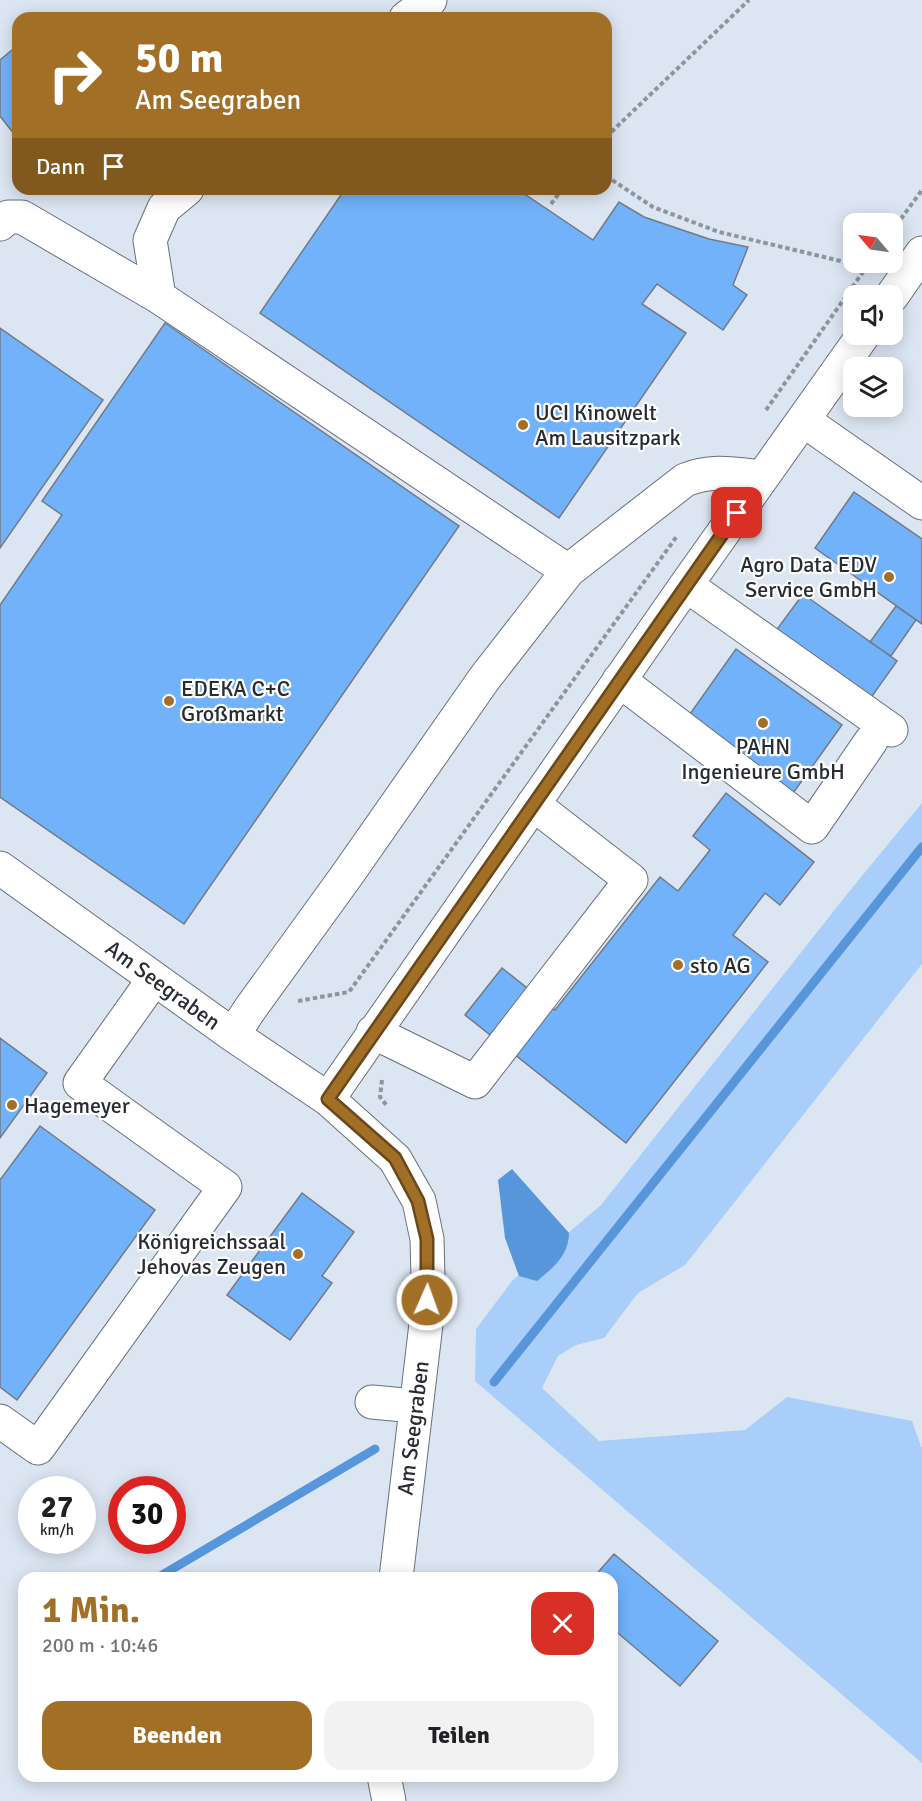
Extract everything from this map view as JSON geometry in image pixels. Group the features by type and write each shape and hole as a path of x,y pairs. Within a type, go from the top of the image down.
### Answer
{"street":[{"path":"414,12 430,0"},
{"path":"159,297 150,240 164,208 180,195"},
{"path":"0,224 8,217 22,218 159,297 568,571"},
{"path":"900,285 922,253"},
{"path":"328,1099 619,680 856,345"},
{"path":"802,420 922,503"},
{"path":"233,1035 484,679 568,571 686,480 700,474 723,472 762,477"},
{"path":"619,680 812,827 881,735 686,585"},
{"path":"373,1032 475,1082 632,880 533,804"},
{"name":"Am Seegraben","path":"0,868 233,1035 328,1099 395,1158 418,1201 427,1239 428,1277 426,1324 397,1572"},
{"path":"0,1421 38,1448 225,1188 80,1083 154,978"},
{"path":"372,1401 416,1406"},
{"path":"385,1782 389,1801"}],"path":[{"path":"612,131 749,0"},
{"path":"612,181 653,207 720,231 843,261"},
{"path":"903,216 922,190"},
{"path":"551,204 558,195"}],"shaded area":[{"path":"922,803 922,964 685,1265 638,1293 604,1338 576,1345 558,1356 542,1388 599,1441 745,1430 787,1397 912,1421 922,1449 922,1763 475,1381 476,1329 512,1281 601,1205"},
{"path":"512,1169 569,1233 563,1254 554,1266 537,1281 519,1276 505,1238 498,1180"}],"building":[{"path":"12,50 12,131 0,116 0,60"},
{"name":"UCI Kinowelt Am Lausitzpark","path":"341,195 526,195 593,240 619,202 644,217 709,239 748,247 733,285 747,295 723,330 657,284 642,304 686,333 559,518 260,313"},
{"name":"EDEKA C+C Großmarkt","path":"165,323 459,526 184,924 0,797 0,605 62,515 42,501"},
{"path":"0,328 103,400 0,548"},
{"name":"Agro Data EDV Service GmbH","path":"854,492 922,539 922,624 815,548"},
{"path":"803,594 897,661 870,699 775,632"},
{"path":"896,606 916,620 891,656 870,642"},
{"name":"PAHN Ingenieure GmbH","path":"736,649 842,725 791,796 685,721"},
{"name":"sto AG","path":"726,793 814,862 780,905 765,893 733,935 768,962 626,1143 465,1015 502,968 555,1010 660,877 678,891 710,850 693,836"},
{"name":"Hagemeyer","path":"0,1038 47,1073 0,1138"},
{"path":"40,1126 155,1210 17,1400 0,1387 0,1180"},
{"name":"Königreichssaal Jehovas Zeugen","path":"302,1193 354,1232 322,1276 332,1283 290,1340 227,1295"},
{"path":"614,1554 718,1641 680,1686 618,1633 618,1572 598,1572"}],"waterway":[{"path":"494,1382 922,847"},
{"path":"167,1572 375,1449"}],"place":[{"name":"UCI Kinowelt Am Lausitzpark","path":"523,425"},
{"name":"Agro Data EDV Service GmbH","path":"889,577"},
{"name":"EDEKA C+C Großmarkt","path":"169,701"},
{"name":"PAHN Ingenieure GmbH","path":"763,723"},
{"name":"sto AG","path":"678,965"},
{"name":"Hagemeyer","path":"12,1105"},
{"name":"Königreichssaal Jehovas Zeugen","path":"298,1254"}],"route":[{"path":"427,1300 427,1239 418,1201 395,1158 328,1099 737,513"}]}
